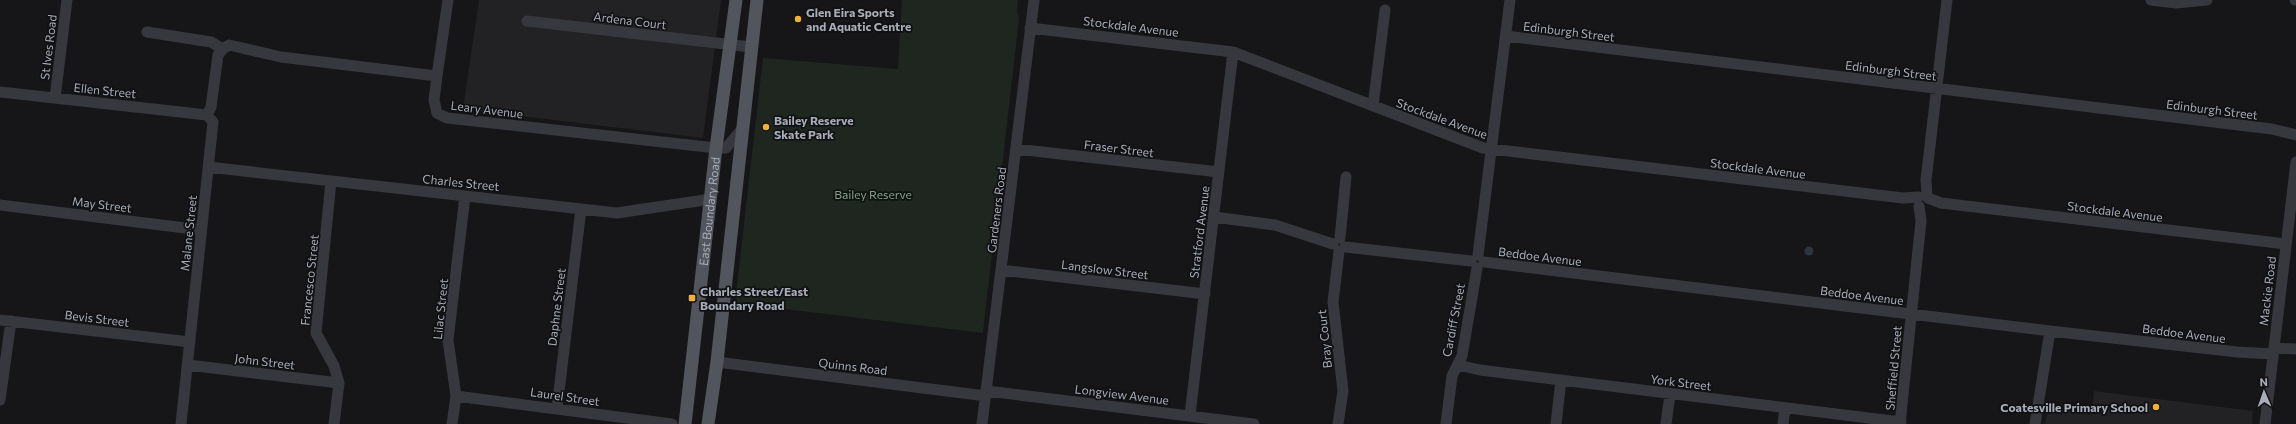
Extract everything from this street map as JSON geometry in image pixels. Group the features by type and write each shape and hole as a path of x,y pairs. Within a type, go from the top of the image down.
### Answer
{"main road":[{"name":"East Boundary Road","path":"685,424 716,148 736,0"},
{"name":"East Boundary Road","path":"708,424 717,362 757,0"}],"street":[{"name":"St Ives Road","path":"55,98 67,0"},
{"path":"207,115 211,107 218,55 229,45 281,57 437,76 448,0"},
{"name":"Gardeners Road","path":"982,424 1034,0"},
{"name":"Cardiff Street","path":"1446,424 1452,376 1462,356 1478,262 1510,0"},
{"name":"Sheffield Street","path":"1900,423 1907,371 1910,314 1947,0"},
{"path":"2151,0 2176,3 2207,0"},
{"path":"1373,106 1385,10"},
{"name":"Ardena Court","path":"527,21 751,47"},
{"name":"Stockdale Avenue","path":"1030,28 1233,52 1471,144 1492,149 2286,244"},
{"path":"146,32 211,42 223,49"},
{"name":"Edinburgh Street","path":"1506,36 2272,129 2296,129"},
{"name":"Stratford Avenue","path":"1190,415 1233,52"},
{"name":"Leary Avenue","path":"437,76 434,100 437,113 447,118 716,148"},
{"name":"Ellen Street","path":"0,92 207,115"},
{"name":"Malane Street","path":"182,424 213,122 207,115"},
{"path":"716,148 726,148 742,129"},
{"name":"Edinburgh Street","path":"2272,129 2296,135"},
{"name":"Fraser Street","path":"1016,149 1219,172"},
{"name":"Mackie Road","path":"2264,424 2286,244 2293,213 2296,162"},
{"name":"Charles Street","path":"208,167 617,213 710,199"},
{"name":"Bray Court","path":"1338,424 1342,391 1333,302 1346,177"},
{"name":"Francesco Street","path":"331,182 316,333 334,366 339,383 334,424"},
{"name":"Lilac Street","path":"452,424 456,396 448,340 465,196"},
{"name":"May Street","path":"0,205 202,230"},
{"name":"Daphne Street","path":"557,408 580,209"},
{"name":"Beddoe Avenue","path":"1214,217 1275,225 1339,245 2237,352 2273,351"},
{"name":"Langslow Street","path":"1001,270 1205,294"},
{"name":"Bevis Street","path":"0,320 190,342"},
{"path":"0,400 11,321"},
{"path":"2035,424 2050,330"},
{"path":"2273,351 2296,346"},
{"path":"2273,351 2296,349"},
{"name":"Quinns Road","path":"717,362 986,393"},
{"name":"John Street","path":"188,365 339,383"},
{"name":"York Street","path":"1458,365 1480,370 1900,423"},
{"path":"1556,424 1561,380"},
{"name":"Longview Avenue","path":"986,393 1190,415 1254,424"},
{"path":"1666,424 1670,394"},
{"name":"Laurel Street","path":"456,396 672,424"},
{"path":"1783,424 1785,408"}],"shaded area":[{"path":"479,0 721,0 703,138 463,109"},
{"path":"1807,247 1811,247 1813,251 1811,255 1807,255 1805,253 1805,249"},
{"name":"Coatesville Primary School","path":"2094,391 2253,411 2252,424 2045,424 2049,405 2092,410"}],"green space":[{"name":"Bailey Reserve","path":"902,0 1018,0 1017,12 1019,19 983,333 735,303 763,58 898,69"}],"place":[{"name":"Glen Eira Sports and Aquatic Centre","path":"798,19"},
{"name":"Bailey Reserve Skate Park","path":"766,127"},
{"name":"Charles Street/East Boundary Road","path":"692,298"},
{"name":"Coatesville Primary School","path":"2156,407"}]}
